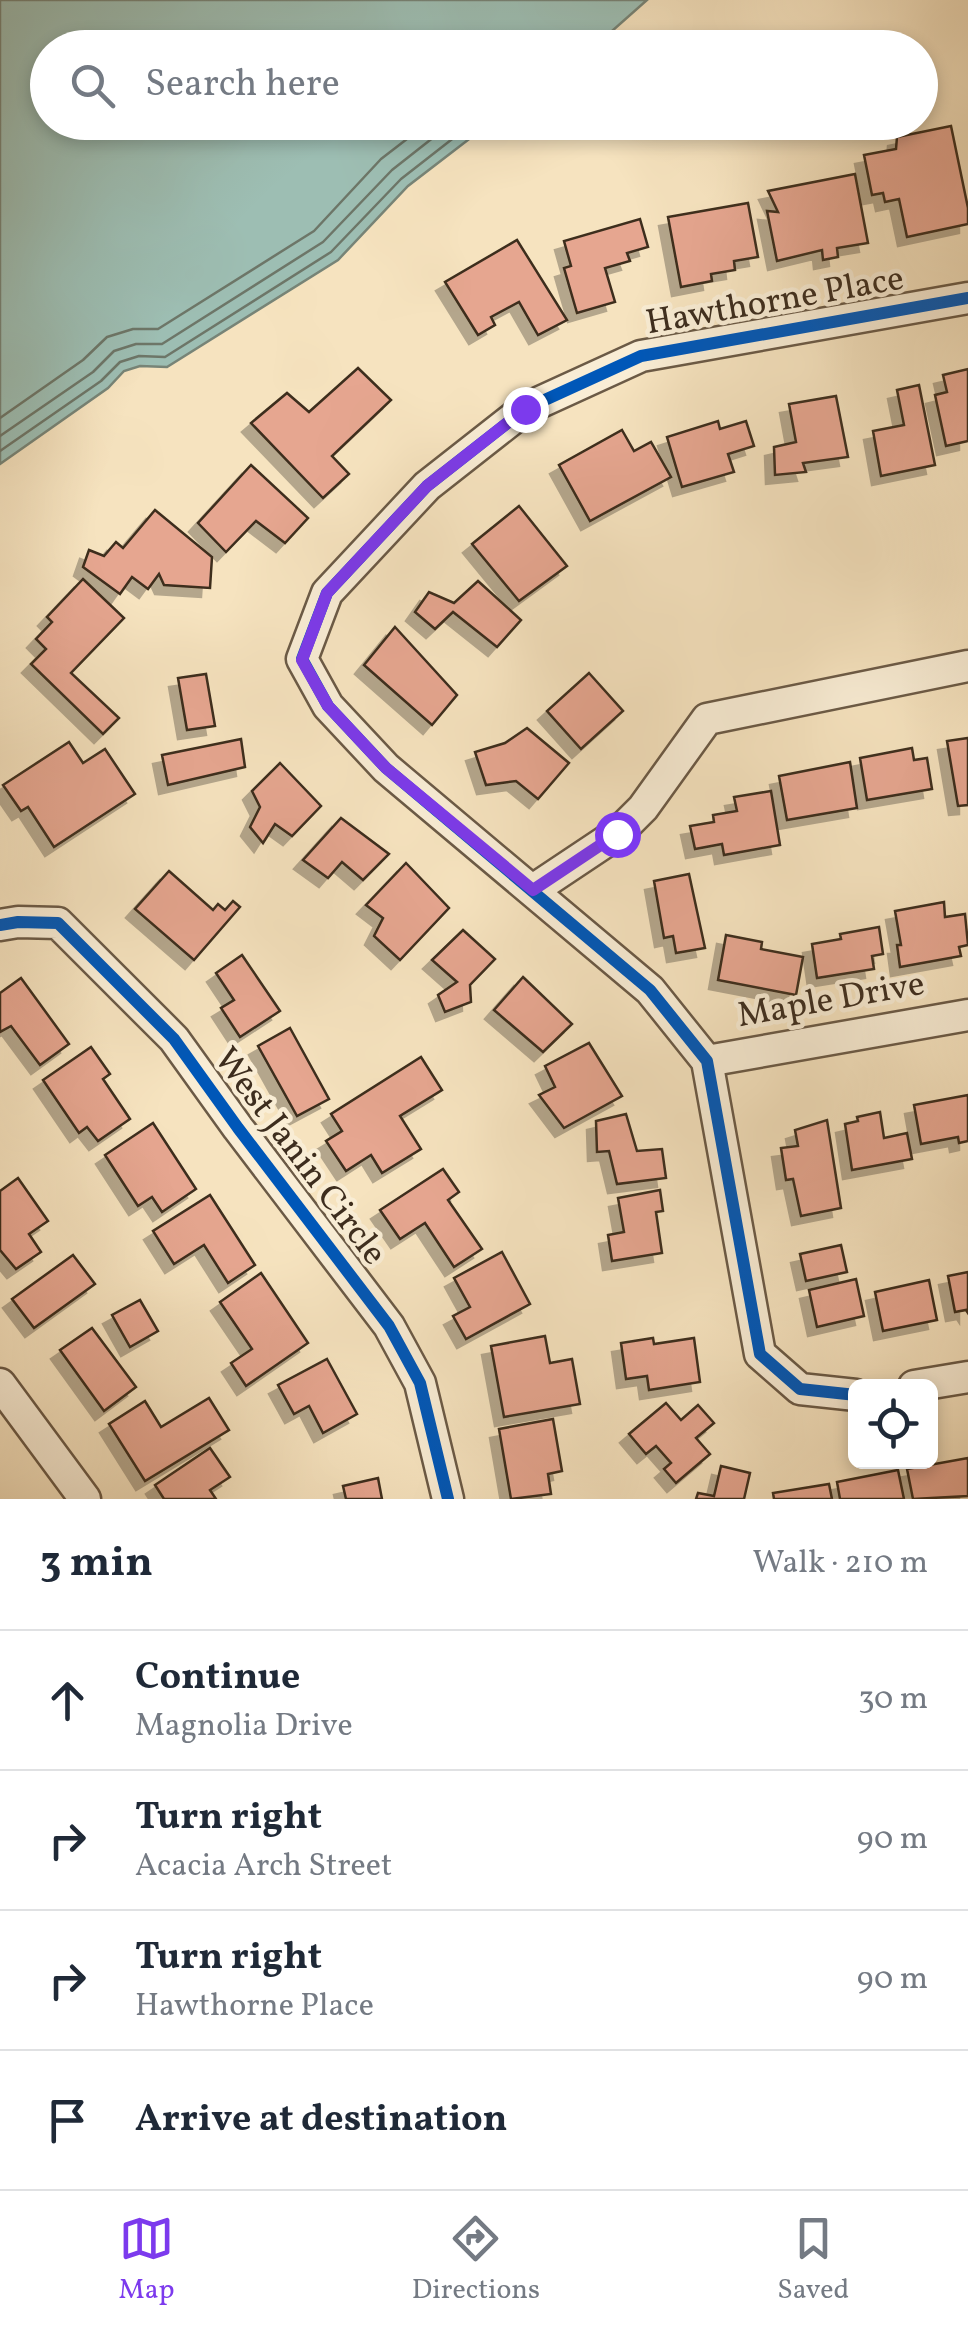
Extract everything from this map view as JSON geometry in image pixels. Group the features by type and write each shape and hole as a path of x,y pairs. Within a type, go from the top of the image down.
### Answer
{"street":[{"name":"Hawthorne Place","path":"533,890 386,768 328,706 302,660 327,593 427,486 525,409 641,356 968,298"},
{"path":"848,1394 800,1389 760,1354 708,1061 650,990 533,890 617,834 643,808 706,719 968,666"},
{"name":"West Janin Circle","path":"9,924 58,923 174,1039 389,1326 420,1383 448,1499"},
{"name":"Maple Drive","path":"708,1061 968,1015"},
{"path":"938,1382 968,1376"},
{"path":"0,1384 85,1499"}],"water":[{"path":"0,0 647,0 613,30 30,30 30,140 468,140 408,186 338,260 167,367 140,366 124,371 108,388 0,464"}],"building":[{"path":"951,126 968,224 907,237 899,199 885,202 883,193 872,195 864,155 896,149 897,140 938,140 938,129"},
{"path":"855,174 868,243 837,248 838,257 823,260 822,250 777,261 767,211 778,212 768,191"},
{"path":"748,203 758,257 734,261 735,270 711,274 712,281 681,287 668,217"},
{"path":"640,219 648,247 627,253 630,261 605,268 615,302 577,313 564,268 571,266 564,241"},
{"path":"517,240 567,320 538,335 519,302 491,317 495,325 478,335 445,282"},
{"path":"358,368 391,400 332,456 349,474 323,498 251,423 287,393 309,412"},
{"path":"968,369 968,441 946,446 935,395 947,392 943,375"},
{"path":"919,385 935,465 881,476 873,431 904,425 897,390"},
{"path":"836,396 848,457 803,463 806,472 775,475 774,447 796,442 789,404"},
{"path":"718,421 720,429 746,421 754,446 728,454 734,472 682,487 667,437"},
{"path":"622,430 634,451 651,442 671,477 590,521 559,465"},
{"path":"251,465 308,518 285,543 256,521 226,552 198,523"},
{"path":"519,506 567,566 519,601 472,544"},
{"path":"155,510 212,557 210,588 164,585 159,574 148,589 132,577 120,594 83,567 89,550 104,556 116,542 123,548"},
{"path":"83,579 124,618 71,673 119,718 103,734 31,664 46,649 36,639 52,622 47,617"},
{"path":"478,581 521,620 497,647 453,612 435,629 415,612 429,592 454,603"},
{"path":"395,627 457,695 432,725 364,665"},
{"path":"589,673 623,711 581,749 547,711"},
{"path":"206,674 215,726 187,730 178,678"},
{"path":"527,728 569,763 538,799 516,781 486,785 475,752 505,743"},
{"path":"968,738 968,805 958,806 947,741"},
{"path":"241,739 245,767 168,785 162,755"},
{"path":"69,742 83,763 105,749 135,794 54,847 28,807 21,811 3,785"},
{"path":"912,748 914,760 927,758 932,789 867,800 860,758"},
{"path":"850,762 857,808 787,820 779,776"},
{"path":"280,763 321,806 292,836 275,824 263,843 250,827 260,807 252,791"},
{"path":"771,791 780,845 724,855 722,844 695,849 690,826 714,822 713,815 737,811 734,797"},
{"path":"341,818 389,854 363,880 342,862 328,878 303,860"},
{"path":"406,863 449,908 400,960 374,936 383,918 366,905"},
{"path":"169,871 213,910 218,904 225,910 233,901 240,907 194,960 135,909"},
{"path":"689,874 705,948 676,953 673,936 664,938 654,881"},
{"path":"944,902 945,917 965,914 968,945 959,947 961,956 900,967 895,911"},
{"path":"879,927 883,954 872,956 874,969 817,978 812,944"},
{"path":"463,930 495,959 470,985 471,1002 445,1012 438,995 457,982 432,960"},
{"path":"726,935 762,942 761,949 803,957 796,995 718,980"},
{"path":"242,955 280,1011 240,1037 221,1008 234,1000 216,973"},
{"path":"523,977 572,1024 543,1052 494,1010"},
{"path":"21,978 69,1044 40,1065 11,1026 0,1032 0,993"},
{"path":"290,1028 329,1099 297,1116 258,1046"},
{"path":"589,1043 622,1096 564,1128 539,1095 555,1087 545,1066"},
{"path":"91,1047 110,1074 103,1079 130,1119 98,1141 87,1127 79,1133 43,1080"},
{"path":"421,1057 442,1090 400,1116 421,1149 382,1173 371,1155 346,1171 326,1141 342,1131 331,1114"},
{"path":"968,1095 968,1141 959,1143 958,1137 921,1144 914,1105"},
{"path":"880,1112 884,1138 907,1133 912,1159 852,1170 845,1124"},
{"path":"626,1114 637,1151 662,1149 666,1178 617,1184 609,1151 597,1152 596,1121"},
{"path":"827,1120 841,1208 801,1216 793,1179 786,1180 781,1148 798,1146 795,1130"},
{"path":"153,1123 196,1189 162,1212 152,1197 138,1206 105,1155"},
{"path":"443,1169 459,1192 448,1200 482,1249 454,1267 425,1223 400,1239 380,1210"},
{"path":"18,1178 48,1221 29,1234 41,1252 16,1269 0,1250 0,1191"},
{"path":"660,1190 663,1211 656,1212 662,1253 612,1261 608,1235 624,1232 618,1198"},
{"path":"210,1195 255,1265 228,1283 204,1245 174,1264 153,1231"},
{"path":"841,1245 847,1272 806,1281 800,1254"},
{"path":"502,1252 530,1304 466,1339 453,1316 470,1307 454,1278"},
{"path":"73,1255 95,1284 34,1328 12,1299"},
{"path":"968,1272 968,1313 955,1312 948,1276"},
{"path":"261,1273 308,1343 246,1386 231,1363 252,1349 220,1302"},
{"path":"856,1279 864,1316 817,1327 809,1290"},
{"path":"929,1280 937,1320 883,1331 875,1292"},
{"path":"140,1300 158,1331 130,1347 112,1315"},
{"path":"92,1328 136,1387 104,1411 60,1350"},
{"path":"545,1336 550,1363 572,1359 580,1404 504,1417 491,1346"},
{"path":"653,1338 654,1344 694,1338 700,1382 649,1390 647,1376 626,1379 621,1343"},
{"path":"327,1359 357,1414 323,1433 309,1406 294,1414 278,1385"},
{"path":"209,1398 229,1430 145,1481 109,1424 145,1401 161,1427"},
{"path":"666,1403 681,1420 698,1405 714,1423 696,1438 710,1454 676,1483 664,1469 671,1463 656,1446 646,1454 629,1434"},
{"path":"553,1419 562,1471 548,1474 551,1494 511,1499 499,1429"},
{"path":"210,1448 230,1477 210,1490 216,1499 164,1499 155,1485"},
{"path":"968,1458 968,1496 913,1499 907,1469 938,1469 938,1463"},
{"path":"721,1466 750,1473 744,1499 696,1499 698,1493 714,1496"},
{"path":"898,1470 904,1499 840,1499 837,1482"},
{"path":"378,1478 382,1499 346,1499 343,1486"},
{"path":"829,1484 832,1499 774,1499 773,1493"}],"cycle path":[{"path":"848,1394 800,1389 760,1354 707,1061 650,990 386,768 328,706 302,659 327,593 427,486 525,409 641,356 968,298"},
{"path":"0,925 58,923 174,1039 389,1326 420,1383 448,1499"}],"route":[{"path":"525,409 427,486 327,593 302,660 328,706 386,768 533,890 617,834"}]}
